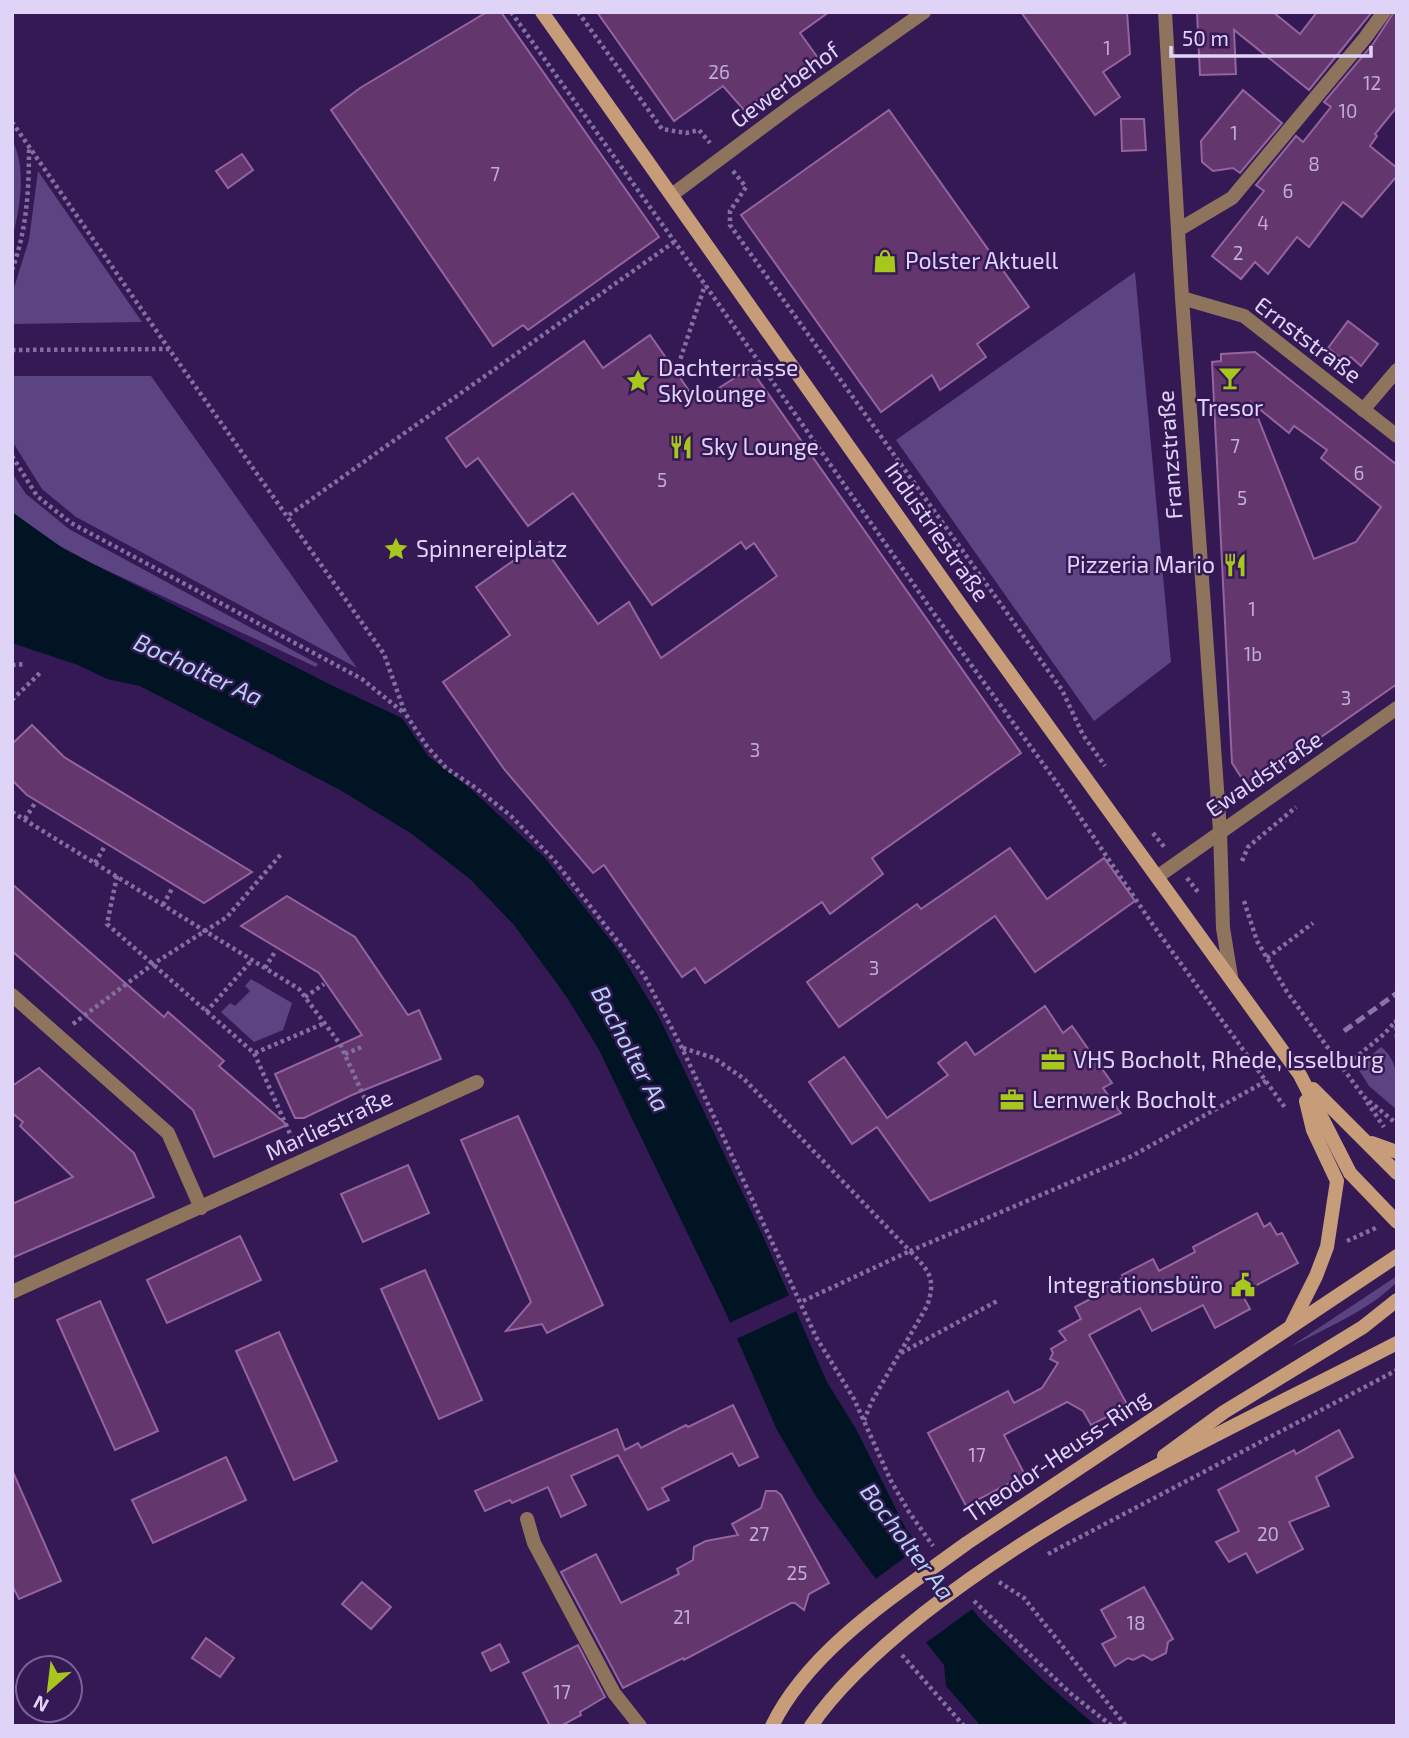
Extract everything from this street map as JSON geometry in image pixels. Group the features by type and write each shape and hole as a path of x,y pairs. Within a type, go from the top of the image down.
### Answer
{"street":[{"name":"Industriestraße","path":"542,12 962,607 1300,1075"},
{"name":"Gewerbehof","path":"673,194 924,12"},
{"name":"Franzstraße","path":"1165,12 1182,298 1220,831 1223,928 1231,977"},
{"path":"1178,230 1232,198 1384,12"},
{"name":"Ernststraße","path":"1182,298 1244,316 1397,436"},
{"path":"1363,410 1397,370"},
{"name":"Ewaldstraße","path":"1157,877 1397,708"},
{"path":"12,995 169,1133 201,1208"},
{"path":"1300,1075 1397,1173"},
{"path":"1300,1075 1350,1173 1397,1222"},
{"path":"1291,1327 1327,1247 1337,1181 1313,1130 1300,1075"},
{"name":"Marliestraße","path":"12,1292 477,1082"},
{"path":"1359,1135 1377,1146 1397,1152"},
{"name":"Theodor-Heuss-Ring","path":"772,1726 804,1675 870,1615 967,1543 1397,1256"},
{"path":"1129,1482 1224,1412 1363,1327 1397,1300"},
{"path":"811,1726 822,1710 890,1640 986,1567 1072,1513 1397,1343"},
{"path":"527,1518 534,1544 614,1693 640,1726"}],"path":[{"path":"511,12 935,615 1057,783 1153,925 1286,1108"},
{"path":"578,12 662,129 685,132 699,130 746,187 730,211 730,225 1062,690 1083,735 1112,777"},
{"path":"12,122 384,653 405,713 426,745 446,768 511,816 554,860 644,975 682,1048 816,1337 854,1399 891,1481 928,1538"},
{"path":"12,270 24,228 29,191 29,146"},
{"path":"288,515 674,242"},
{"path":"676,372 705,285"},
{"path":"12,351 169,349"},
{"path":"12,456 37,496 71,523 362,679 405,713"},
{"path":"12,665 25,664"},
{"path":"12,700 42,671"},
{"path":"25,819 35,803"},
{"path":"1240,867 1248,847 1276,821 1298,806"},
{"path":"12,811 299,989 341,1044 377,1127"},
{"path":"1152,830 1176,863"},
{"path":"95,863 105,846"},
{"path":"58,1035 153,964 227,918 282,853"},
{"path":"117,876 107,924 254,1053 303,1162"},
{"path":"163,905 173,887"},
{"path":"1241,893 1257,941 1287,992 1387,1130"},
{"path":"1267,958 1313,923"},
{"path":"265,968 276,950"},
{"path":"206,1013 252,960"},
{"path":"305,997 324,984"},
{"path":"1343,1068 1396,1020"},
{"path":"1396,1020 1397,1040"},
{"path":"254,1053 325,1023"},
{"path":"345,1054 364,1046"},
{"path":"682,1048 714,1058 743,1078 925,1267 931,1279 932,1291 863,1420"},
{"path":"803,1301 910,1251 1132,1156 1266,1081"},
{"path":"1364,1097 1397,1124"},
{"path":"901,1353 999,1300"},
{"path":"1046,1556 1397,1370"},
{"path":"1010,1575 998,1581 1024,1598 1126,1726"},
{"path":"979,1608 1070,1693 1112,1726"},
{"path":"902,1655 964,1726"}],"shaded area":[{"path":"12,140 17,151 21,189 12,238"},
{"path":"38,171 142,322 12,324 12,294 29,240"},
{"path":"1135,272 1171,662 1094,721 896,440"},
{"path":"12,376 151,376 357,668 76,517 42,489 12,441"},
{"path":"12,473 26,494 69,529 318,664 316,667 93,564 40,535 12,516"},
{"path":"251,979 292,1003 283,1030 254,1042 221,1012 230,1003 235,1006 250,991 245,986"},
{"path":"1381,1047 1395,1068 1397,1110 1369,1086 1357,1067"},
{"path":"1397,1276 1397,1282 1373,1302 1290,1347"}],"water":[{"name":"Bocholter Aa","path":"12,512 64,549 331,685 402,718 428,756 472,790 545,858 619,951 659,1017 762,1234 827,1382 856,1429 906,1529 981,1620 1045,1682 1096,1726 981,1726 946,1686 944,1665 872,1574 817,1498 777,1430 725,1311 598,1048 566,996 514,925 470,879 412,834 340,790 140,686 107,679 78,665 12,643"}],"pier":[{"path":"792,1294 799,1310 734,1340 727,1324"},
{"path":"923,1544 975,1607 923,1645 873,1581"}],"building":[{"path":"487,12 501,12 659,237 528,330 523,325 493,346 331,110 360,88"},
{"path":"597,12 829,12 800,33 818,58 744,110 723,86 674,121"},
{"path":"1021,12 1127,12 1130,54 1103,72 1120,97 1095,115"},
{"path":"1197,12 1273,12 1300,34 1317,12 1372,12 1309,90 1234,30 1236,74 1200,75"},
{"path":"1394,12 1397,12 1397,107 1375,134 1377,136 1370,146 1397,168 1397,176 1362,217 1343,202 1309,247 1297,237 1268,274 1255,262 1241,279 1212,256 1264,191 1256,185 1296,136 1303,142 1331,107 1324,102 1373,44"},
{"path":"1243,90 1282,123 1240,173 1233,168 1213,171 1202,162 1201,141"},
{"name":"Polster Aktuell","path":"889,110 1029,307 977,344 986,357 940,390 932,375 881,412 741,215"},
{"path":"1121,119 1144,119 1146,150 1122,151"},
{"path":"242,154 253,170 228,188 216,171"},
{"path":"1348,321 1378,344 1361,366 1351,357 1347,363 1328,348"},
{"path":"650,335 697,402 750,368 1021,753 872,858 883,874 830,914 822,902 705,983 695,968 682,977 604,865 593,873 504,769 443,682 510,635 476,587 540,542 598,624 629,602 661,658 777,576 754,543 746,549 741,542 652,605 573,493 528,526 478,458 466,467 446,438 584,341 603,368"},
{"path":"1255,352 1397,465 1397,684 1248,788 1232,763 1212,362 1221,361 1221,354","holes":["1252,403 1289,433 1294,426 1327,450 1321,458 1381,507 1356,542 1314,559"]},
{"path":"32,725 64,757 252,872 204,903 27,795 12,780 12,744"},
{"path":"1010,848 1047,899 1104,858 1135,901 1035,972 995,916 839,1027 807,982 917,904 921,909"},
{"path":"12,884 164,1017 168,1012 224,1061 219,1066 287,1125 214,1157 193,1110 12,951"},
{"path":"287,896 355,937 408,1015 419,1010 441,1059 352,1095 304,1118 295,1118 275,1074 362,1035 319,973 241,926"},
{"name":"Lernwerk Bocholt","path":"1045,1006 1063,1033 1072,1026 1112,1083 1103,1088 1121,1113 930,1201 877,1127 852,1144 809,1082 844,1057 887,1118 948,1075 938,1063 966,1042 975,1055"},
{"path":"39,1068 134,1153 154,1197 12,1258 12,1204 73,1177 20,1126 23,1122 12,1113 12,1086"},
{"path":"518,1116 603,1305 547,1333 542,1324 506,1331 531,1302 461,1140"},
{"path":"408,1165 429,1213 363,1242 341,1194"},
{"path":"1257,1213 1264,1227 1270,1223 1277,1235 1282,1233 1298,1263 1253,1287 1255,1292 1244,1298 1250,1309 1215,1328 1203,1305 1152,1331 1140,1308 1089,1335 1128,1406 1091,1425 1083,1411 1067,1402 1004,1435 1025,1475 966,1506 928,1433 1008,1391 1014,1403 1042,1388 1058,1363 1050,1359 1053,1353 1051,1349 1066,1340 1059,1331 1081,1319 1075,1307 1104,1292 1102,1289 1123,1278 1122,1275 1153,1259 1159,1271 1195,1252 1193,1247"},
{"path":"240,1236 261,1280 167,1323 147,1280"},
{"path":"425,1270 482,1400 439,1419 381,1289"},
{"path":"100,1301 158,1431 115,1450 57,1320"},
{"path":"279,1332 337,1461 294,1480 236,1351"},
{"path":"733,1405 758,1457 739,1466 732,1453 662,1488 669,1500 648,1510 618,1455 571,1476 586,1505 561,1517 548,1487 512,1503 510,1500 485,1511 475,1491 617,1429 625,1450 638,1443 641,1448"},
{"path":"1339,1430 1353,1457 1316,1477 1329,1506 1289,1522 1303,1549 1257,1573 1246,1553 1229,1562 1216,1542 1239,1531 1218,1490 1294,1450 1296,1454"},
{"path":"226,1457 246,1500 153,1543 132,1500"},
{"path":"12,1470 61,1581 19,1599 12,1585"},
{"path":"766,1491 776,1491 781,1495 829,1583 809,1594 804,1610 791,1603 684,1660 683,1658 623,1688 561,1572 596,1554 621,1603 679,1574 677,1569 693,1560 694,1547 706,1541 738,1535 732,1524 761,1508"},
{"path":"362,1582 391,1607 371,1629 342,1604"},
{"path":"1144,1587 1173,1639 1168,1642 1166,1653 1152,1660 1143,1655 1133,1660 1128,1658 1115,1666 1102,1644 1116,1637 1101,1610"},
{"path":"206,1638 234,1658 220,1677 192,1658"},
{"path":"500,1644 509,1662 491,1671 482,1653"},
{"path":"578,1645 605,1697 561,1726 550,1726 523,1673"}],"railway":[{"path":"1344,1031 1397,993"}],"place":[{"name":"Polster Aktuell","path":"885,261"},
{"name":"Tresor","path":"1230,378"},
{"name":"Dachterrasse Skylounge","path":"638,381"},
{"name":"Sky Lounge","path":"681,447"},
{"name":"Spinnereiplatz","path":"396,549"},
{"name":"Pizzeria Mario","path":"1235,565"},
{"name":"VHS Bocholt, Rhede, Isselburg","path":"1053,1060"},
{"name":"Lernwerk Bocholt","path":"1012,1100"},
{"name":"Integrationsbüro","path":"1243,1285"}]}
